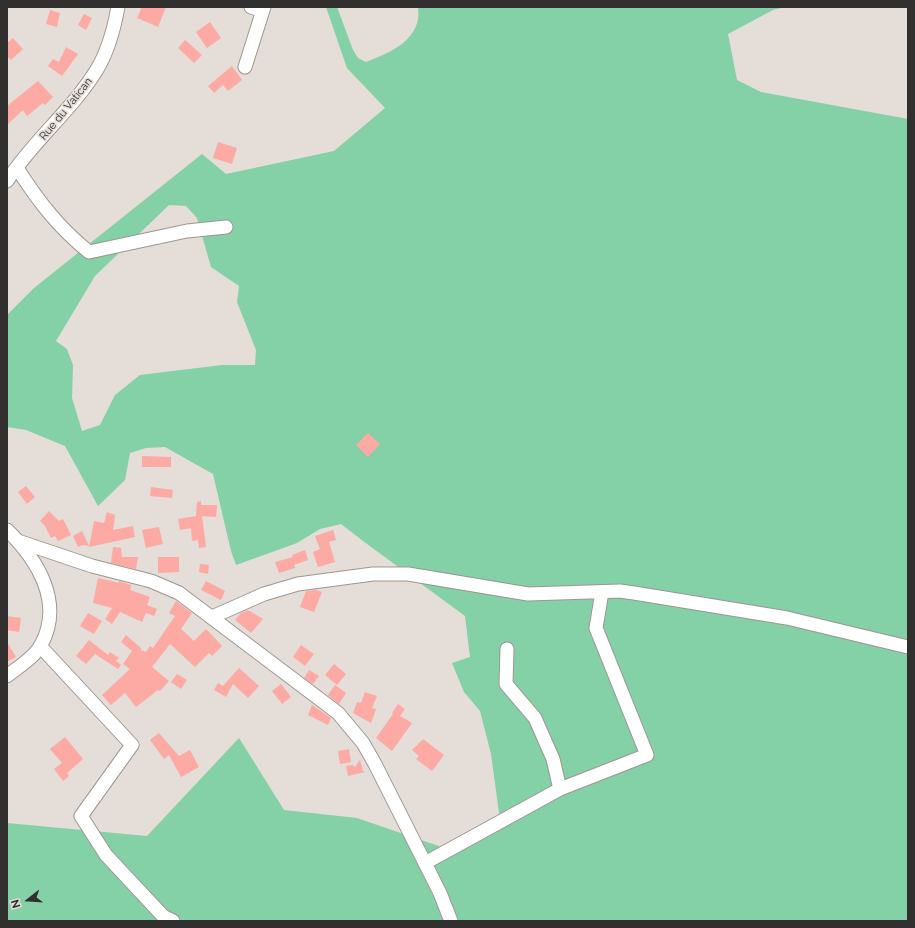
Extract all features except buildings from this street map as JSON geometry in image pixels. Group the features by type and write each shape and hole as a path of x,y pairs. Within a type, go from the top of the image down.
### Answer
{"street":[{"name":"Rue du Vatican","path":"7,181 70,106 97,70 105,54 118,7"},
{"path":"251,7 257,9 263,7"},
{"path":"245,67 263,7"},
{"path":"17,168 36,199 67,235 89,252 187,231 226,227"},
{"path":"7,530 18,541 42,576 49,592 51,608 48,628 40,646 26,661 7,676"},
{"path":"18,541 92,566 151,581 179,594 317,696 350,725 375,764 440,893 451,921"},
{"path":"212,617 264,594 298,584 373,574 408,574 528,594 602,592 634,593 764,614 908,647"},
{"path":"425,863 560,789 647,754 596,628 602,592"},
{"path":"40,646 132,745 81,816 106,855 163,916 173,921"},
{"path":"507,649 506,684 535,718 553,759 560,789"}],"green space":[{"path":"326,7 337,7 353,50 358,58 366,62 394,49 410,36 415,28 418,18 418,7 785,7 773,10 728,34 737,80 761,92 908,119 908,921 7,921 7,823 147,836 239,738 284,810 357,818 453,851 500,820 491,754 480,711 464,692 452,663 470,657 465,616 341,524 320,529 297,543 236,565 231,551 213,474 165,447 146,448 130,453 125,480 98,506 65,446 26,430 7,427 7,315 34,288 202,154 226,174 334,151 385,108 347,68","holes":["169,205 186,206 197,218 211,267 239,286 237,302 256,350 255,365 222,365 140,375 115,395 100,425 82,431 72,398 73,365 67,349 56,341 95,276"]}]}
